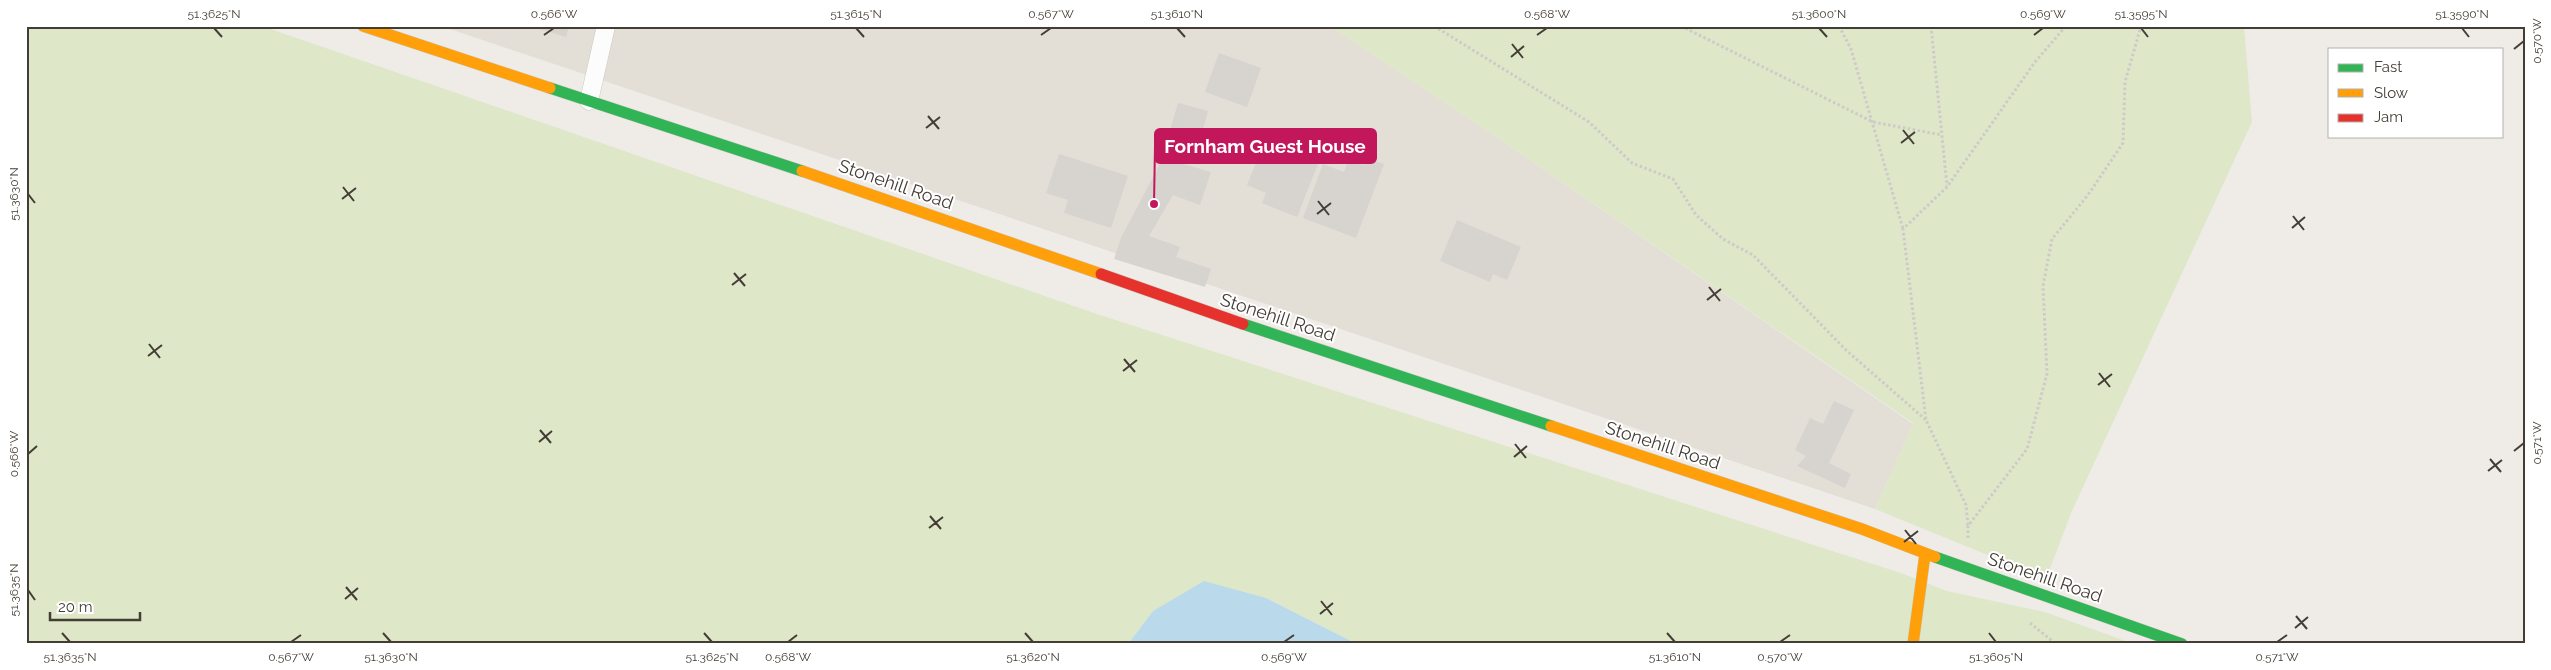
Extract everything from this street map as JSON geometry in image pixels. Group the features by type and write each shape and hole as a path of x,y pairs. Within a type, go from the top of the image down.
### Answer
{"street":[{"name":"Stonehill Road","path":"363,26 884,198 1222,317 1862,529 1967,570 2042,593 2182,644"},
{"path":"1913,644 1925,554"}],"lane":[{"path":"588,100 606,26"}],"path":[{"path":"1434,26 1589,122 1632,163 1673,179 1696,215 1723,238 1753,255 1847,351 1926,420"},
{"path":"1681,26 1873,122 1942,135"},
{"path":"1840,26 1851,49 1903,229 1926,420 1966,505 1968,526 1967,570"},
{"path":"1931,26 1947,187"},
{"path":"1903,229 1947,187 2035,62 2066,26"},
{"path":"1968,526 2027,449 2047,374 2043,286 2052,239 2088,195 2124,143 2125,82 2141,26"}],"shaded area":[{"path":"441,26 1330,26 1495,136 1913,424 1875,509"}],"green space":[{"path":"26,26 262,26 1097,314 1901,573 1947,591 2045,612 2134,644 1357,644 1266,598 1153,611 1128,644 26,644"},
{"path":"1330,26 2244,26 2252,122 2072,511 2046,579 1875,509 1913,423 1495,136"}],"water":[{"path":"1204,581 1266,598 1357,644 1128,644 1153,611"}],"building":[{"path":"530,26 569,26 566,37"},
{"path":"1219,53 1261,68 1247,107 1205,92"},
{"path":"1178,103 1208,111 1199,143 1169,134"},
{"path":"1264,143 1318,164 1297,217 1262,203 1266,193 1247,185"},
{"path":"1059,154 1128,176 1111,228 1064,213 1068,200 1046,193"},
{"path":"1163,158 1211,172 1200,205 1173,195 1149,236 1180,247 1176,257 1211,269 1205,287 1114,259 1121,238"},
{"path":"1349,159 1363,165 1371,160 1384,164 1356,238 1303,218 1323,164 1344,172"},
{"path":"1457,220 1521,247 1507,280 1493,274 1490,282 1440,261"},
{"path":"1834,401 1854,410 1829,463 1851,474 1845,488 1797,466 1806,456 1795,450 1810,418 1823,424"}],"traffic: fast":[{"path":"550,88 802,171"},
{"path":"1243,324 1551,426"},
{"path":"1935,557 2182,644"}],"traffic: slow":[{"path":"363,26 550,88"},
{"path":"802,171 1101,274"},
{"path":"1551,426 1862,529 1935,557"},
{"path":"1913,644 1925,554"}],"traffic: jam":[{"path":"1101,274 1243,324"}],"place":[{"name":"Fornham Guest House","path":"1154,204"}]}
